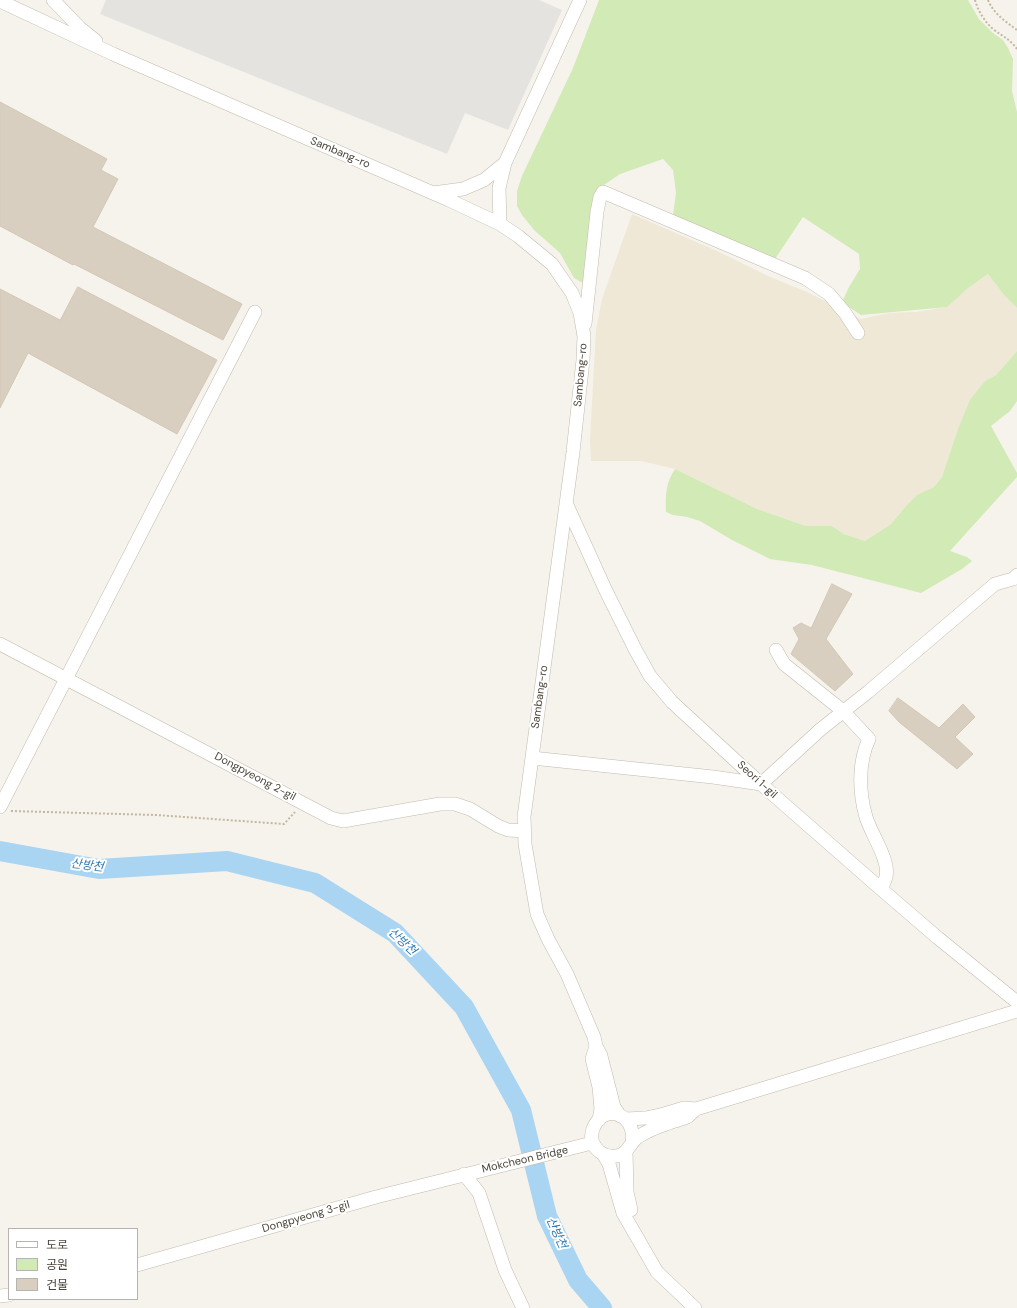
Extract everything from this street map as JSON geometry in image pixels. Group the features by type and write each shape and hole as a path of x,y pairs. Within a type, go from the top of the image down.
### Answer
{"street":[{"path":"53,0 80,28 113,54"},
{"path":"500,224 500,188 505,163 580,0"},
{"path":"0,1 113,54"},
{"name":"Sambang-ro","path":"113,54 433,193 500,224 518,236 552,264 572,293 580,313 584,336"},
{"path":"433,193 463,189 484,180 505,163"},
{"name":"Sambang-ro","path":"623,1118 614,1107 601,1056 596,1046 594,1037 567,974 548,939 537,914 525,844 524,817 566,503 583,360 584,336 597,212 600,197 603,192 805,278 829,294 845,313 858,333"},
{"path":"4,809 66,678 255,312"},
{"name":"Seori 1-gil","path":"566,503 606,591 650,676 672,702 761,784 881,889 944,943 1017,1002"},
{"path":"532,758 713,777 761,784 821,729 995,584 1013,579 1017,575"},
{"name":"Dongpyeong 2-gil","path":"0,644 331,818 343,822 440,804 455,804 470,809 498,826 508,830 525,831"},
{"path":"776,650 784,664 843,711 869,739 864,749 861,786 866,817 884,860 886,876 881,889"},
{"path":"696,1109 686,1118 665,1124 644,1133 636,1138 623,1154 616,1156 603,1154 596,1150 592,1143 592,1131 599,1120 604,1116 611,1114 623,1118 646,1118 684,1108 696,1109 1017,1011"},
{"name":"Sambang-ro","path":"596,1046 592,1059 599,1087 601,1109 599,1120"},
{"path":"623,1118 632,1129 633,1136 629,1147 627,1192 632,1210 630,1224"},
{"name":"Mokcheon Bridge","path":"470,1172 592,1143"},
{"path":"603,1154 609,1164 623,1213 657,1272 670,1286 695,1308"},
{"path":"470,1172 479,1193 505,1270 523,1308"},
{"name":"Dongpyeong 3-gil","path":"138,1265 376,1196 470,1172"}],"path":[{"path":"975,0 983,17 994,29 1011,41 1017,49"},
{"path":"988,0 998,15 1017,30"},
{"path":"4,809 156,815 284,824 304,803"}],"shaded area":[{"path":"106,0 539,0 562,10 508,130 465,113 447,154 100,14"},
{"path":"632,214 717,251 770,277 807,292 861,319 889,313 916,312 946,307 988,274 1004,295 1017,308 1017,351 996,375 985,381 958,429 942,477 934,487 917,496 906,506 891,524 865,541 844,534 832,526 806,526 757,509 675,469 641,461 591,461 590,440 596,330 602,299"}],"green space":[{"path":"599,0 968,0 979,19 993,33 1003,40 1013,59 1012,91 1017,112 1017,308 1004,295 988,274 967,289 947,307 861,315 846,305 843,300 860,269 859,254 803,217 775,259 673,215 676,193 673,170 663,159 620,174 598,189 586,281 581,282 574,278 560,253 534,230 522,215 517,206 517,191 522,176 573,68"},
{"path":"1017,351 1017,401 1010,411 991,426 1017,473 1017,477 950,551 967,557 972,561 962,569 921,593 812,565 770,559 732,540 700,521 666,512 667,489 675,469 757,509 806,526 832,526 844,534 865,541 891,524 917,495 934,487 942,477 958,429 970,400 985,381 996,375"}],"building":[{"path":"0,102 107,159 101,170 118,179 93,227 242,304 223,340 74,264 73,265 0,226"},
{"path":"78,287 217,360 177,434 28,353 0,408 0,289 60,320"},
{"path":"832,584 852,594 826,639 853,674 835,691 791,654 799,639 793,628 801,623 811,628"},
{"path":"898,698 939,728 963,704 975,717 955,737 973,754 957,769 899,722 889,711"}],"waterway":[{"name":"산방천","path":"0,851 99,869 227,861 315,883 395,933 464,1007 521,1110 547,1216 578,1280 602,1308"}]}
